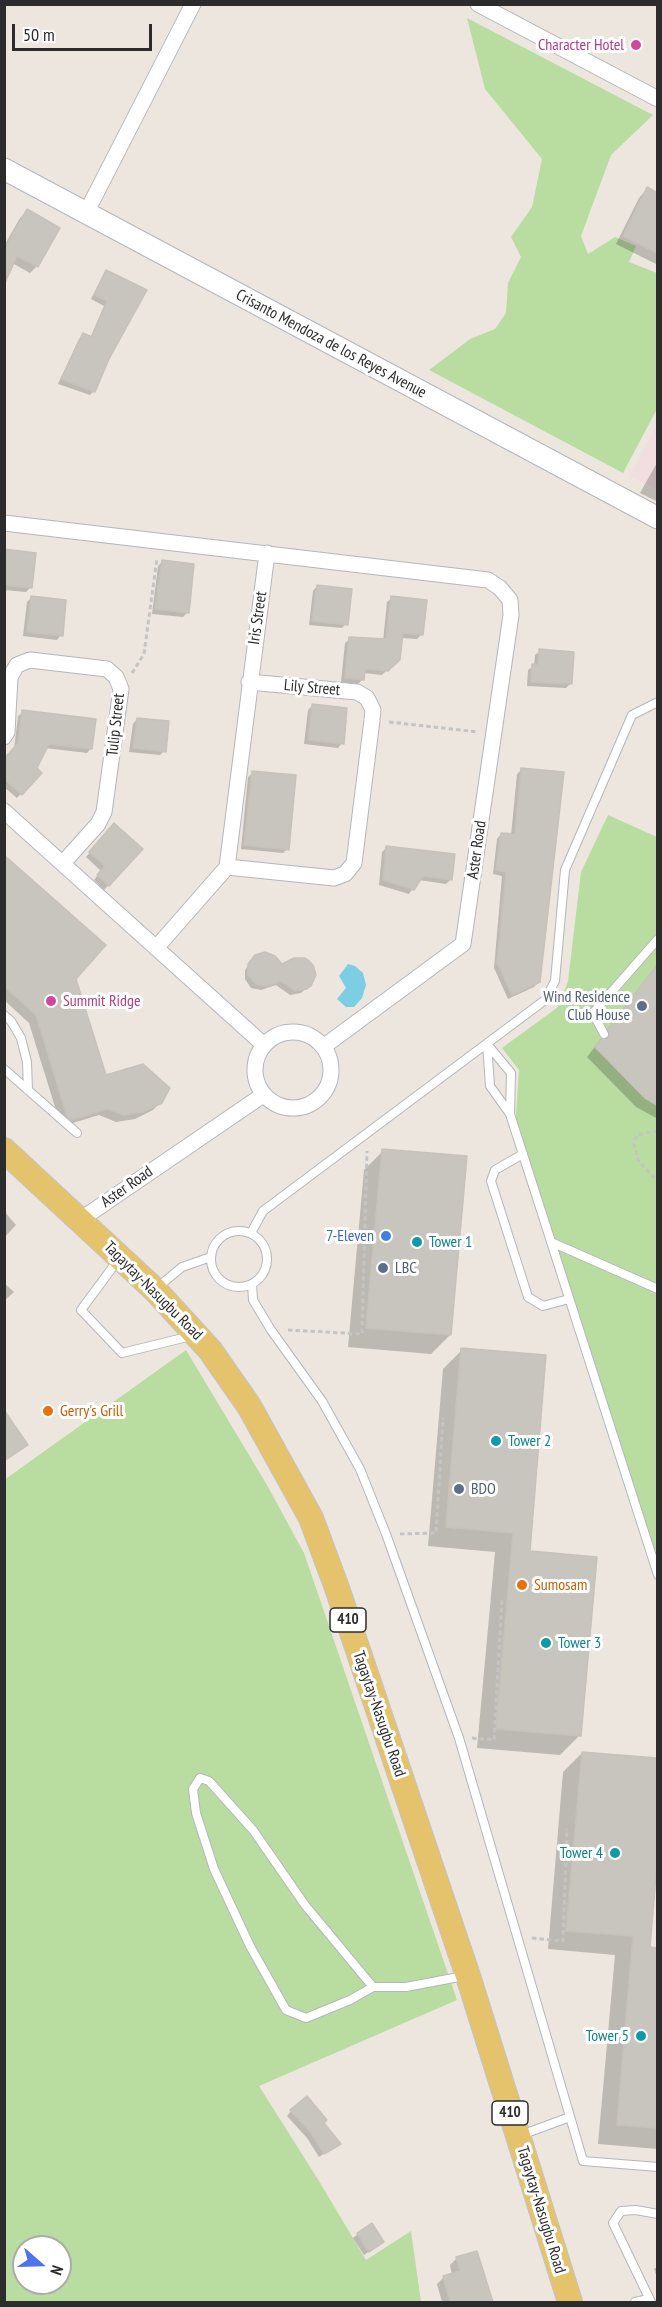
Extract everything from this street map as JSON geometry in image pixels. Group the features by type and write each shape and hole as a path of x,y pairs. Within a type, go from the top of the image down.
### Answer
{"main road":[{"name":"Crisanto Mendoza de los Reyes Avenue","path":"4,170 657,518"},
{"name":"Tagaytay-Nasugbu Road","path":"4,1150 155,1290 210,1350 249,1406 311,1518 468,1976 570,2302"}],"street":[{"path":"86,213 193,4"},
{"path":"478,4 657,99"},
{"path":"4,523 267,553"},
{"name":"Aster Road","path":"267,553 488,580 501,588 510,600 511,615 463,944 323,1047"},
{"name":"Iris Street","path":"249,682 267,553"},
{"name":"Tulip Street","path":"4,737 7,732 10,677 17,665 30,660 107,669 116,677 121,689 104,812 98,824 63,863"},
{"path":"156,948 227,867 249,682"},
{"name":"Lily Street","path":"227,867 334,878 345,874 354,863 372,720 373,710 367,698 357,692 249,682"},
{"path":"4,810 264,1045"},
{"path":"294,1032 315,1039 323,1047 330,1059 329,1084 322,1096 312,1104 299,1108 286,1108 273,1103 263,1095 257,1083 255,1070 264,1045 273,1038 294,1032"},
{"name":"Aster Road","path":"80,1220 263,1095"}],"lane":[{"path":"251,1233 263,1211 367,1136 545,1000 555,981 565,870 632,715 657,702"},
{"path":"604,1034 592,1013 657,939"},
{"path":"4,1015 11,1021 21,1038 27,1062 28,1090"},
{"path":"487,1044 511,1073 510,1114"},
{"path":"487,1044 490,1086 510,1114 657,1575"},
{"path":"4,1069 77,1133"},
{"path":"523,1154 495,1170 492,1181 528,1297 543,1306 569,1299"},
{"path":"233,1231 251,1233 258,1238 267,1254 264,1271 252,1284 235,1287 220,1280 214,1273 211,1257 213,1248 225,1234 233,1231"},
{"path":"551,1242 657,1289"},
{"path":"121,1257 81,1310 122,1353 196,1335"},
{"path":"155,1290 182,1267 211,1257"},
{"path":"252,1284 253,1300 271,1330 327,1410 360,1469 386,1534 459,1738 583,2161 657,2167"},
{"path":"373,1987 305,1905 253,1830 208,1781 200,1778 193,1788 196,1813 214,1869 250,1946 286,2010 306,2018 350,2000 373,1987 406,1987 468,1976"},
{"path":"518,2136 570,2117"},
{"path":"634,2302 650,2301 613,2223 621,2211 636,2210 657,2214"}],"path":[{"path":"121,689 144,654 159,541"},
{"path":"372,720 494,734"},
{"path":"657,1131 637,1135 634,1143 638,1160 657,1182"},
{"path":"271,1330 362,1334 367,1136"},
{"path":"386,1534 436,1533 443,1418"},
{"path":"459,1738 494,1740 502,1599"},
{"path":"518,1937 563,1941 567,1829"}],"shaded area":[{"path":"657,424 657,490 630,476"}],"green space":[{"path":"467,18 653,115 611,155 581,236 588,254 615,237 636,246 629,262 657,273 657,409 623,473 429,370 470,339 495,329 506,313 508,283 521,257 511,237 532,207 542,159 485,89"},
{"path":"608,815 657,837 657,1575 515,1129 519,1070 502,1048 558,1007 568,981 581,872"},
{"path":"186,1350 267,1485 304,1553 457,2000 259,2086 366,2260 411,2231 421,2302 5,2302 4,1480"}],"water":[{"path":"348,964 355,966 363,973 366,985 362,998 354,1007 346,1007 337,999 346,988 339,976"}],"building":[{"path":"647,187 657,193 657,253 623,236"},
{"path":"27,209 60,228 38,267 17,256 4,285 4,249"},
{"path":"106,270 147,290 109,359 95,392 61,379 83,333 92,337 107,301 94,295"},
{"path":"4,549 36,553 32,588 4,585"},
{"path":"162,560 194,564 189,613 155,609"},
{"path":"317,585 352,589 348,625 312,621"},
{"path":"31,596 66,600 63,636 27,632"},
{"path":"391,596 427,600 423,635 403,633 400,660 388,671 365,669 364,680 345,678 349,637 386,639"},
{"path":"539,649 574,652 572,684 531,682 532,664 538,665"},
{"path":"312,704 347,708 344,744 308,740"},
{"path":"22,710 96,719 92,749 49,744 37,768 42,773 22,795 4,779 4,759 18,743"},
{"path":"137,718 169,721 166,752 133,748"},
{"path":"521,768 564,772 540,982 512,995 497,963 506,872 496,870 501,833 515,834"},
{"path":"252,771 296,775 289,850 244,845"},
{"path":"114,823 143,849 109,886 97,875 105,866 89,852"},
{"path":"386,846 455,854 452,880 423,876 414,890 383,880"},
{"name":"Summit Ridge","path":"4,855 106,945 76,979 106,1075 143,1064 170,1088 162,1103 143,1112 124,1115 107,1109 71,1120 67,1116 36,1015 4,986"},
{"path":"265,952 275,956 282,964 294,958 305,958 313,965 316,975 311,986 295,991 281,981 267,986 256,984 248,975 248,964 255,955"},
{"name":"Wind Residence Club House","path":"657,965 657,1105 645,1098 595,1047 601,1039 609,1038 608,1029"},
{"name":"Tower 1","path":"382,1149 467,1156 451,1335 366,1328"},
{"path":"461,1348 546,1355 530,1551 597,1557 581,1736 496,1729 513,1533 446,1527"},
{"path":"4,1410 28,1445 4,1461"},
{"name":"Tower 4","path":"582,1752 657,1758 657,1864 650,1947 657,1948 657,2128 617,2125 633,1936 566,1931"},
{"path":"307,2096 327,2120 324,2123 341,2144 324,2154 311,2133 290,2110"},
{"path":"372,2223 384,2242 369,2252 357,2233"},
{"path":"477,2251 493,2302 450,2302 443,2276 460,2271 456,2257"}],"place":[{"name":"Character Hotel","path":"636,45"},
{"name":"Summit Ridge","path":"51,1001"},
{"name":"Wind Residence Club House","path":"642,1006"},
{"name":"7-Eleven","path":"386,1236"},
{"name":"Tower 1","path":"417,1242"},
{"name":"LBC","path":"383,1268"},
{"name":"Gerry's Grill","path":"48,1411"},
{"name":"Tower 2","path":"496,1441"},
{"name":"BDO","path":"459,1489"},
{"name":"Sumosam","path":"522,1585"},
{"name":"Tower 3","path":"546,1643"},
{"name":"Tower 4","path":"615,1853"},
{"name":"Tower 5","path":"641,2036"}]}
